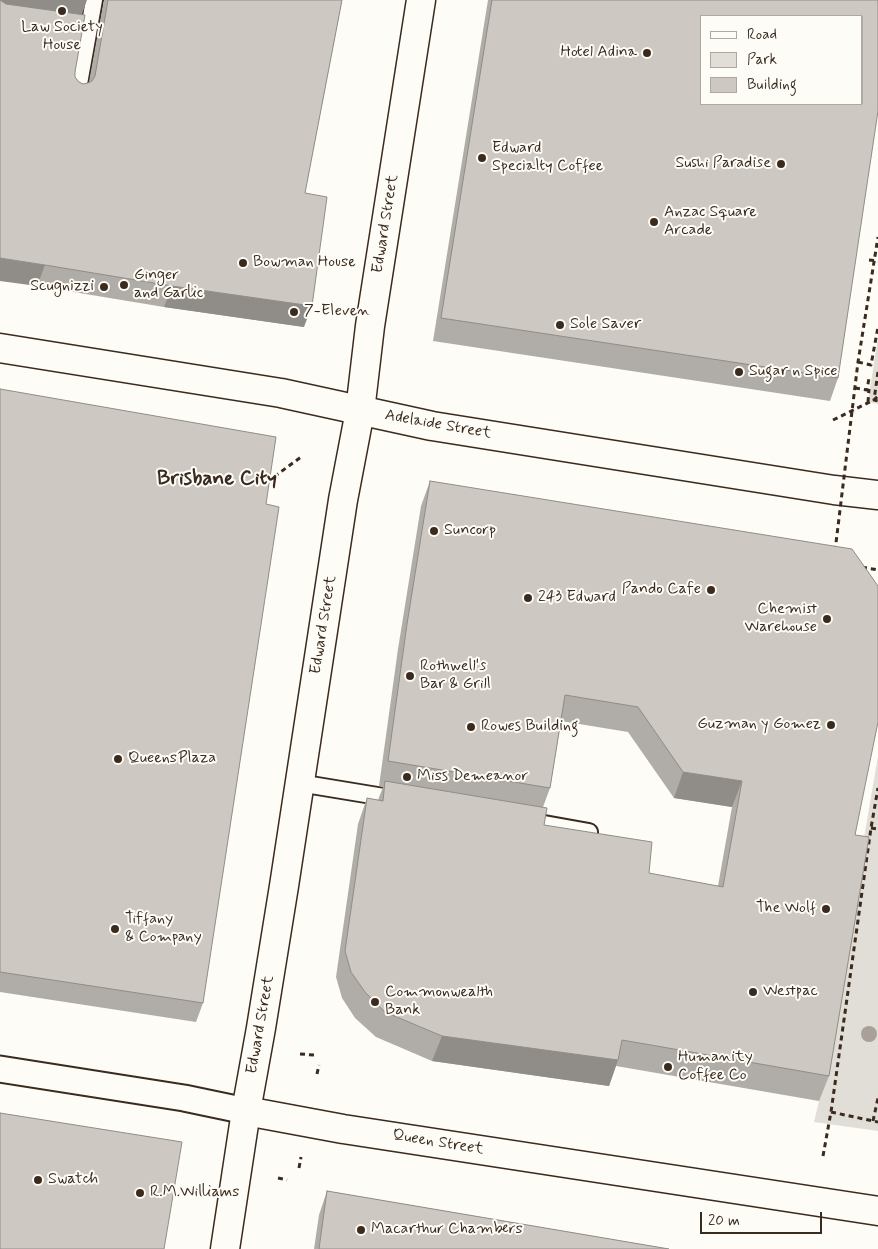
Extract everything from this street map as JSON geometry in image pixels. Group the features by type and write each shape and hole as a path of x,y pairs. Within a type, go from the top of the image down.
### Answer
{"street":[{"name":"Edward Street","path":"225,1249 284,886 343,500 360,411 370,326 422,0"},
{"name":"Adelaide Street","path":"0,348 281,393 432,426 834,490 878,495"},
{"name":"Queen Street","path":"0,1069 184,1098 343,1129 878,1211"}],"lane":[{"path":"77,95 84,27 94,0"},
{"path":"299,782 415,802"},
{"path":"502,817 589,832"}],"path":[{"path":"835,553 858,362 878,237"},
{"path":"869,260 878,261"},
{"path":"858,362 871,365 878,327"},
{"path":"876,400 878,372"},
{"path":"855,388 867,390 870,378 868,402"},
{"path":"833,420 868,402 876,400 878,396"},
{"path":"265,484 301,457"},
{"path":"860,567 878,570"},
{"path":"823,1156 878,788"},
{"path":"871,828 878,829"},
{"path":"300,1054 314,1055"},
{"path":"317,1074 319,1066"},
{"path":"873,1121 878,1098"},
{"path":"831,1112 878,1122"},
{"path":"299,1168 302,1155"},
{"path":"278,1178 287,1180"}],"green space":[{"path":"878,337 878,404 868,402"},
{"path":"878,756 878,1131 814,1122"}],"building":[{"path":"0,0 6,4 85,15 75,72 75,77 83,84 92,81 95,76 108,0 342,0 305,193 327,197 312,306 172,286 0,258"},
{"name":"Anzac Square Arcade","path":"492,0 878,0 878,111 838,378 441,318"},
{"name":"QueensPlaza","path":"0,389 276,437 266,504 279,507 203,1003 0,972"},
{"path":"430,481 852,549 878,586 878,722 855,835 869,837 829,1076 622,1040 618,1060 442,1036 385,1012 365,992 351,972 345,951 367,798 383,801 385,781 547,808 544,825 652,842 649,873 723,887 742,781 683,772 638,707 565,695 550,788 388,761 407,624"},
{"path":"0,1113 182,1142 164,1249 0,1249"},
{"path":"327,1191 669,1249 319,1249"}],"place":[{"name":"Law Society House","path":"62,11"},
{"name":"Hotel Adina","path":"647,53"},
{"name":"Edward Specialty Coffee","path":"482,158"},
{"name":"Sushi Paradise","path":"781,164"},
{"name":"Anzac Square Arcade","path":"654,222"},
{"name":"Bowman House","path":"243,263"},
{"name":"Ginger and Garlic","path":"124,285"},
{"name":"Scugnizzi","path":"104,287"},
{"name":"7-Eleven","path":"294,312"},
{"name":"Sole Saver","path":"560,325"},
{"name":"Sugar n Spice","path":"739,372"},
{"name":"Suncorp","path":"434,531"},
{"name":"Pando Cafe","path":"711,590"},
{"name":"243 Edward","path":"528,598"},
{"name":"Chemist Warehouse","path":"827,619"},
{"name":"Rothwell's Bar & Grill","path":"410,676"},
{"name":"Guzman y Gomez","path":"831,725"},
{"name":"Rowes Building","path":"471,727"},
{"name":"QueensPlaza","path":"118,759"},
{"name":"Miss Demeanor","path":"407,777"},
{"name":"The Wolf","path":"826,909"},
{"name":"Tiffany & Company","path":"115,929"},
{"name":"Westpac","path":"753,992"},
{"name":"Commonwealth Bank","path":"375,1002"},
{"name":"Humanity Coffee Co","path":"668,1067"},
{"name":"Swatch","path":"38,1180"},
{"name":"R.M.Williams","path":"140,1193"},
{"name":"Macarthur Chambers","path":"361,1230"}],"district":[{"name":"Brisbane City","path":"217,480"}]}
